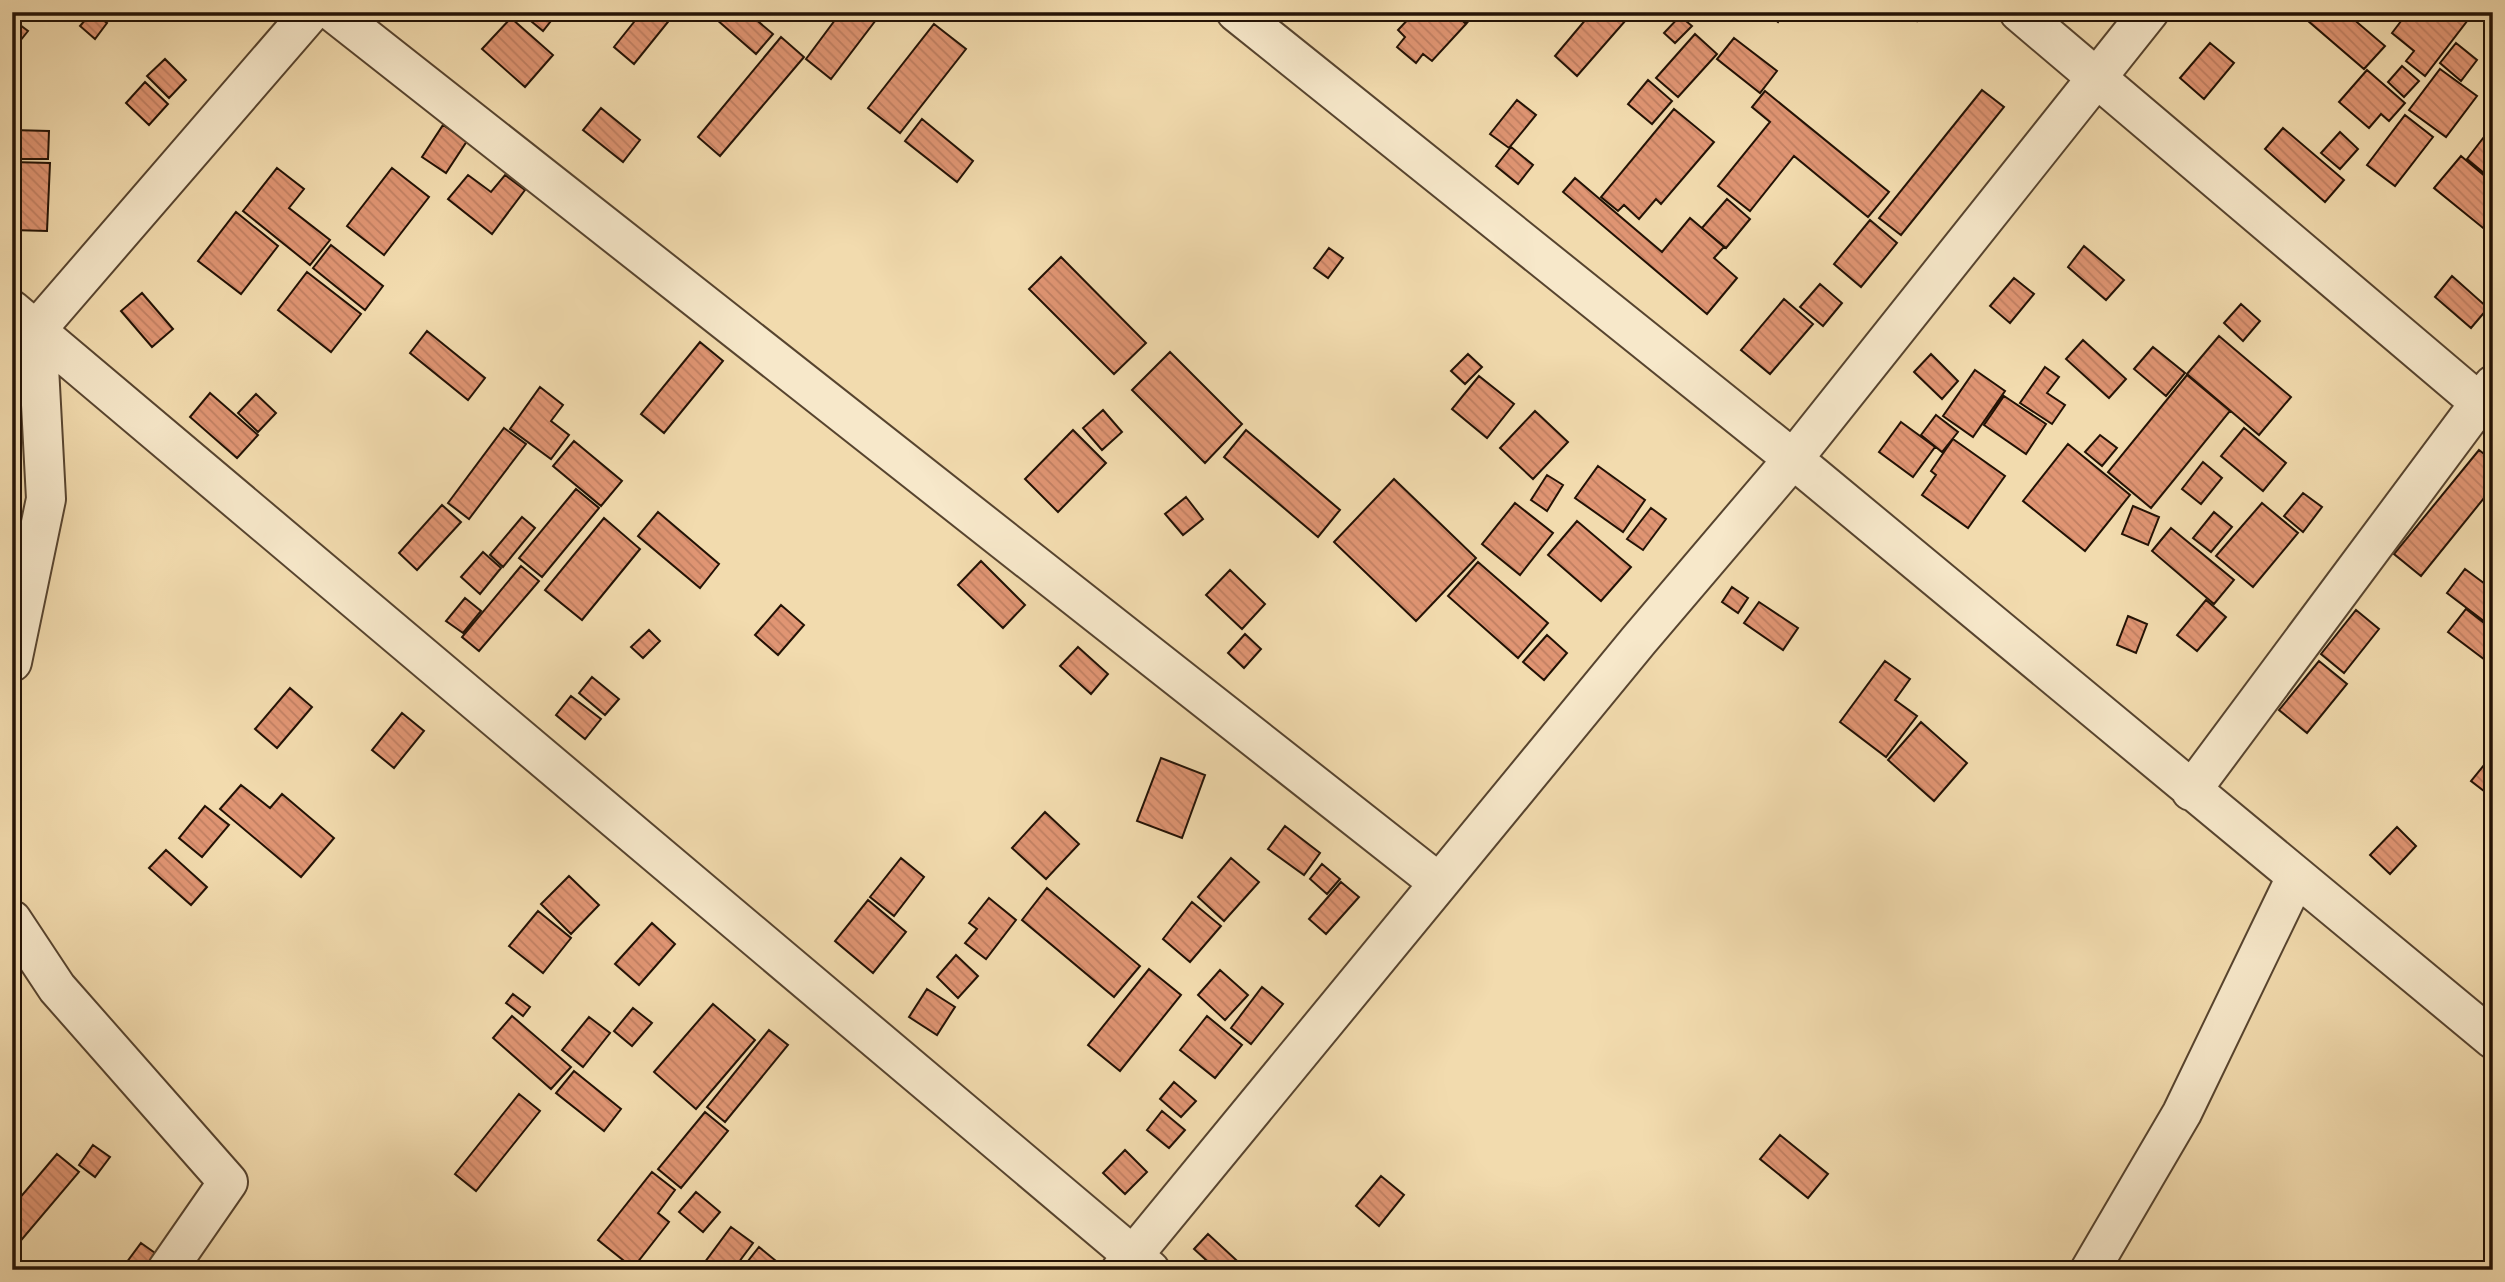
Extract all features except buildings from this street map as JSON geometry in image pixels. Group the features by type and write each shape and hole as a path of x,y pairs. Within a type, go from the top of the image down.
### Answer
{"street":[{"path":"21,331 311,12"},
{"path":"333,12 1439,883"},
{"path":"1236,12 1793,459 2493,1039"},
{"path":"2019,12 2094,79 2488,401 2191,791"},
{"path":"21,331 1135,1265 1439,883 1639,640 1793,459 2149,12"},
{"path":"12,662 46,499 21,331"},
{"path":"2090,1270 2182,1113 2296,877"},
{"path":"12,920 57,988 228,1182 167,1270"}]}
